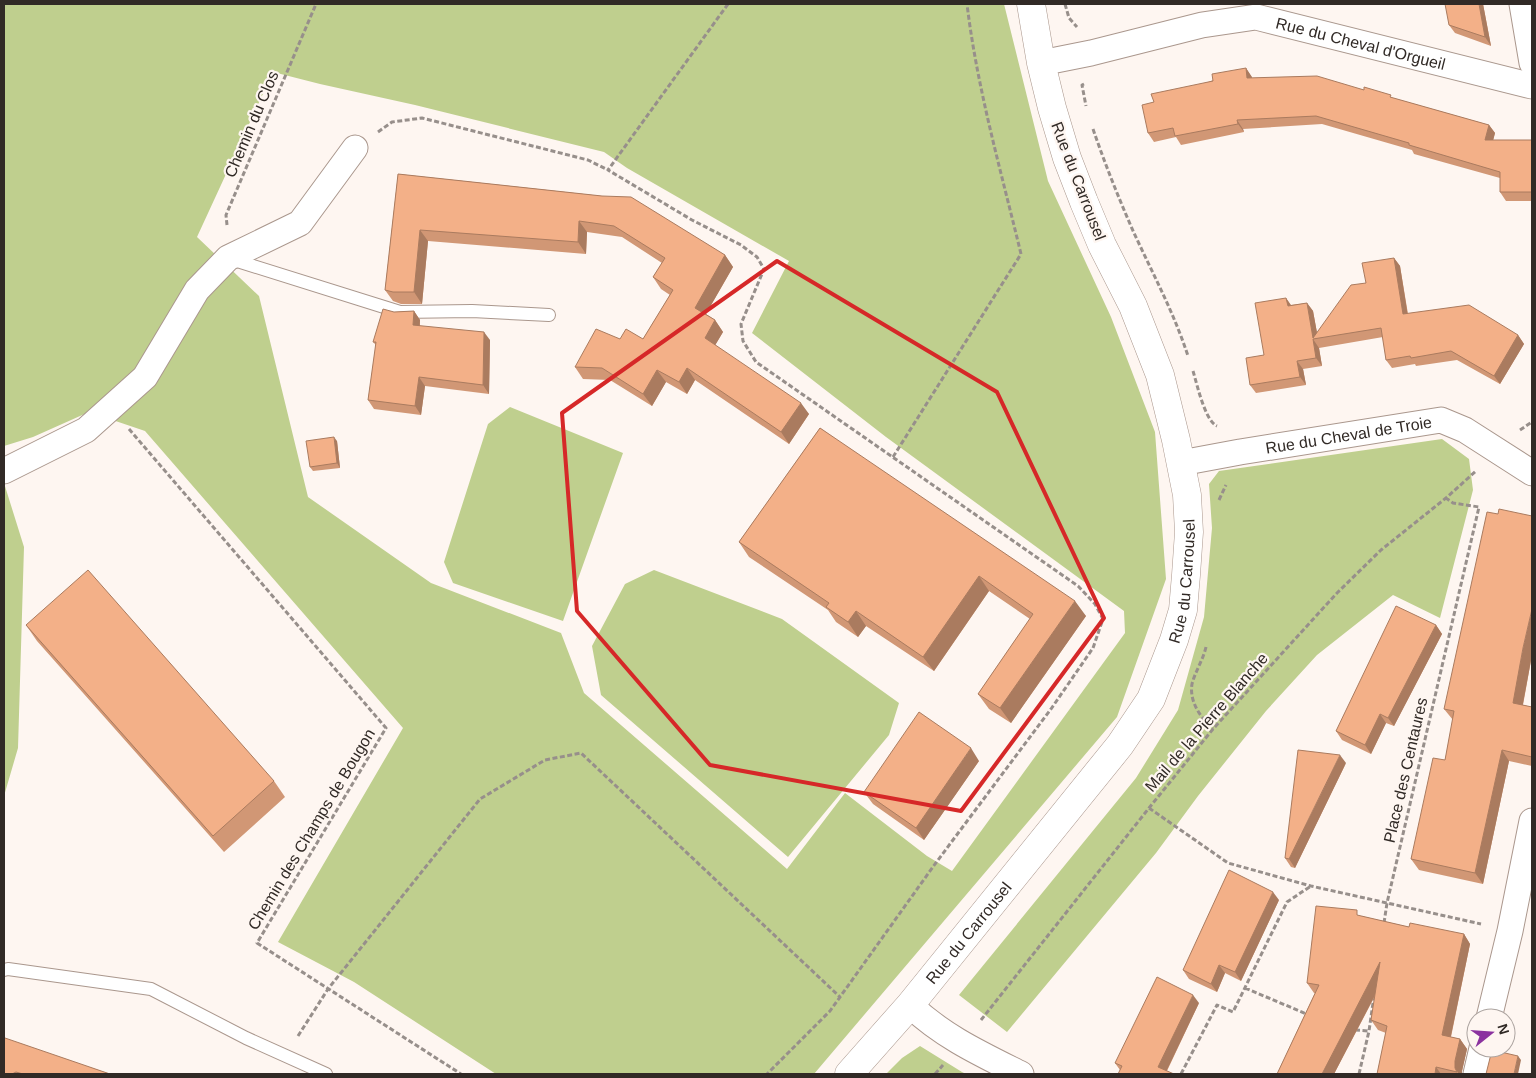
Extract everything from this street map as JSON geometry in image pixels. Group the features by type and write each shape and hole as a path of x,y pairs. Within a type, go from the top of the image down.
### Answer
{"street":[{"name":"Rue du Carrousel","path":"849,1074 910,1005 1120,745 1151,699 1174,640 1182,610 1189,532 1187,495 1181,463 1157,367 1133,306 1102,245 1067,158 1041,63 1031,4"},
{"path":"1522,4 1532,63"},
{"name":"Rue du Cheval d'Orgueil","path":"1041,63 1090,53 1202,25 1256,17 1532,86"},
{"path":"4,471 86,430 146,377 196,290 228,258 300,223 355,148"},
{"name":"Rue du Cheval de Troie","path":"1181,463 1441,420 1465,430 1532,473"},
{"path":"1491,1008 1510,931 1532,821"},
{"path":"910,1005 925,1020 962,1044 1021,1074"},
{"path":"1476,1074 1480,1058"}],"lane":[{"path":"228,258 400,312 472,311 548,315"},
{"path":"4,970 8,969 152,989 246,1038 326,1074"}],"path":[{"name":"Chemin du Clos","path":"228,258 226,215 316,4"},
{"path":"608,170 728,4"},
{"path":"893,458 1021,254 985,105 972,42 967,4"},
{"path":"355,148 392,122 422,118 588,160 692,220 741,245 757,257 764,269 741,324 743,341 756,362 1078,586 1095,604 1103,619 1093,648 830,1011 767,1074"},
{"name":"Chemin des Champs de Bougon","path":"111,408 386,728 257,943 461,1074"},
{"name":"Mail de la Pierre Blanche","path":"935,1074 962,1044 1213,730 1337,593 1381,550 1446,498 1515,433 1532,422"},
{"name":"Place des Centaures","path":"1384,930 1387,902 1479,507 1453,503 1446,498"},
{"path":"285,1056 328,989 480,799 545,760 581,754 840,997"},
{"path":"1149,808 1228,862 1311,886 1510,931"},
{"path":"1181,1074 1217,1005 1234,1012 1286,902 1311,886"},
{"path":"1245,988 1316,1018"},
{"path":"1359,1074 1369,1031 1374,994"},
{"path":"1351,1030 1369,1031"}],"highlighted area":[{"path":"777,261 997,392 1104,618 961,811 710,765 577,611 562,413"}],"green space":[{"path":"4,4 1004,4 1048,181 1111,317 1155,432 1166,579 1117,717 814,1074 496,1074 354,982 278,942 403,728 145,431 89,412 33,437 4,446","holes":["273,72 415,105 604,152 627,168 789,261 752,333 886,437 1124,611 1125,633 952,871 927,856 845,793 787,869 584,693 561,633 431,583 308,497 259,296 197,237"]},
{"path":"510,407 623,453 563,621 453,583 444,562 488,424"},
{"path":"1442,439 1469,459 1473,490 1440,618 1393,595 1317,655 1266,711 1198,796 1156,853 1007,1032 959,995 1136,778 1178,710 1204,617 1212,528 1209,484 1219,471"},
{"path":"4,483 24,547 18,748 4,796"},
{"path":"654,570 782,619 899,703 889,735 788,857 601,695 592,646 625,584"},
{"path":"920,1046 966,1074 886,1074 902,1058"}],"building":[{"path":"1445,4 1479,4 1485,37 1449,25"},
{"path":"1246,68 1247,78 1317,76 1364,90 1364,87 1391,95 1390,97 1489,125 1485,140 1532,140 1532,192 1500,192 1500,172 1316,116 1237,120 1238,124 1175,136 1173,128 1148,133 1142,105 1154,102 1151,94 1213,81 1212,74"},
{"path":"398,174 602,196 631,197 725,255 695,308 715,320 705,338 801,403 781,432 687,368 679,382 657,370 643,394 602,368 575,367 596,329 620,339 626,329 643,339 673,290 653,277 665,258 614,226 579,221 578,242 420,230 414,292 385,290"},
{"path":"1394,258 1403,314 1469,305 1518,335 1494,376 1451,351 1386,360 1381,328 1313,339 1316,358 1297,361 1300,377 1250,385 1246,358 1264,355 1255,303 1286,298 1288,306 1307,303 1313,338 1351,285 1366,283 1362,263"},
{"path":"383,309 394,312 414,311 413,325 484,332 483,385 419,377 415,406 368,400 376,342 373,342"},
{"path":"820,428 1075,601 1000,708 978,694 1033,614 979,576 923,657 856,611 848,622 826,607 829,603 739,542"},
{"path":"334,437 337,463 310,467 306,441"},
{"path":"1499,509 1532,516 1532,609 1513,703 1532,707 1532,757 1502,750 1475,873 1411,859 1433,758 1445,760 1454,711 1444,709 1487,512 1498,514"},
{"path":"88,570 274,781 213,836 26,625"},
{"path":"1396,606 1436,625 1388,718 1380,714 1365,745 1336,731"},
{"path":"919,712 971,748 916,828 864,792"},
{"path":"1298,750 1340,755 1289,859 1285,858"},
{"path":"1229,870 1273,892 1235,972 1219,965 1211,984 1183,970"},
{"path":"1316,906 1357,910 1357,915 1409,927 1410,923 1464,934 1442,1035 1460,1039 1455,1061 1457,1072 1436,1067 1435,1074 1377,1074 1387,1026 1371,1020 1380,962 1322,1074 1277,1074 1319,985 1307,983"},
{"path":"1157,977 1193,995 1158,1067 1174,1074 1118,1074 1122,1066 1115,1063"},
{"path":"5,1038 110,1074 23,1074 16,1072 4,1074"},
{"path":"1516,1056 1518,1056 1514,1074 1486,1074 1490,1058 1516,1058"}]}
